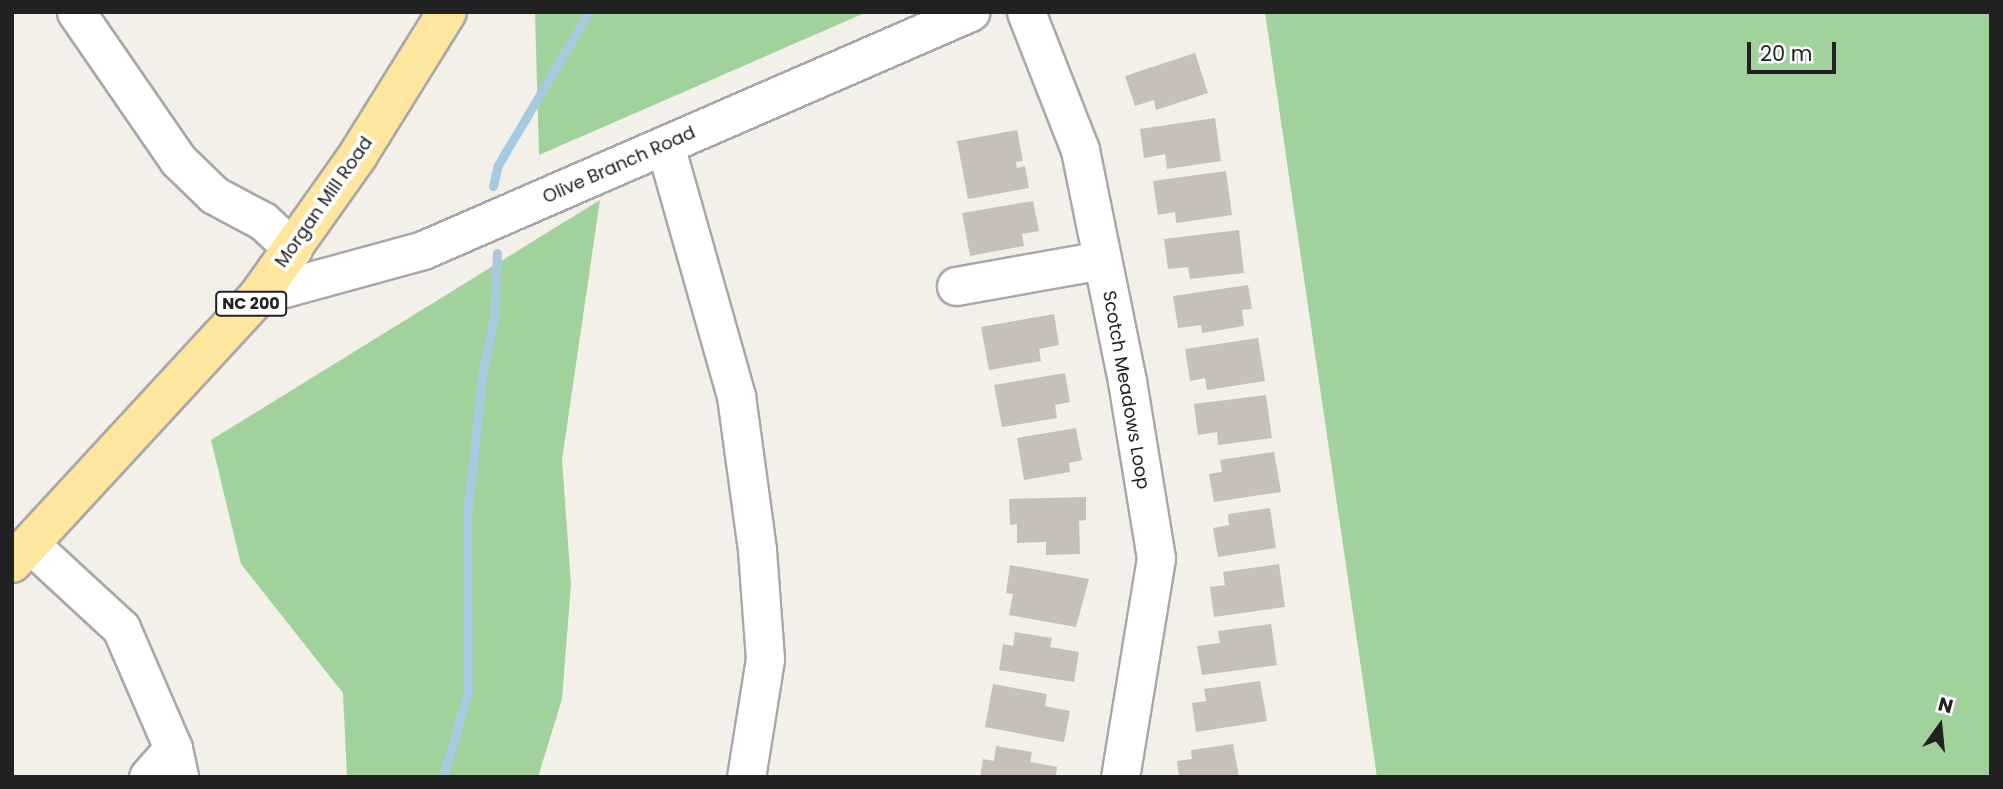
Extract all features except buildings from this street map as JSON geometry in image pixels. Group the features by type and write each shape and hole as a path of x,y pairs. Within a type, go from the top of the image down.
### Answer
{"main road":[{"name":"Morgan Mill Road","path":"21,554 259,295 293,249 447,12"}],"street":[{"path":"76,12 178,160 214,195 263,222 293,249"},
{"name":"Olive Branch Road","path":"259,295 423,250 970,12"},
{"name":"Scotch Meadows Loop","path":"1026,12 1080,150 1156,558 1119,777"},
{"path":"665,145 736,396 757,550 765,659 746,777"},
{"path":"956,286 1102,260"},
{"path":"21,554 121,628 176,763 148,777"}],"green space":[{"path":"535,12 867,12 539,155"},
{"path":"1265,12 1991,12 1991,777 1377,777"},
{"path":"600,200 562,460 571,584 562,699 538,777 347,777 343,693 241,564 211,440"}],"waterway":[{"path":"493,186 498,165 589,12"},
{"path":"443,777 468,692 467,516 483,369 494,318 497,253"}]}
